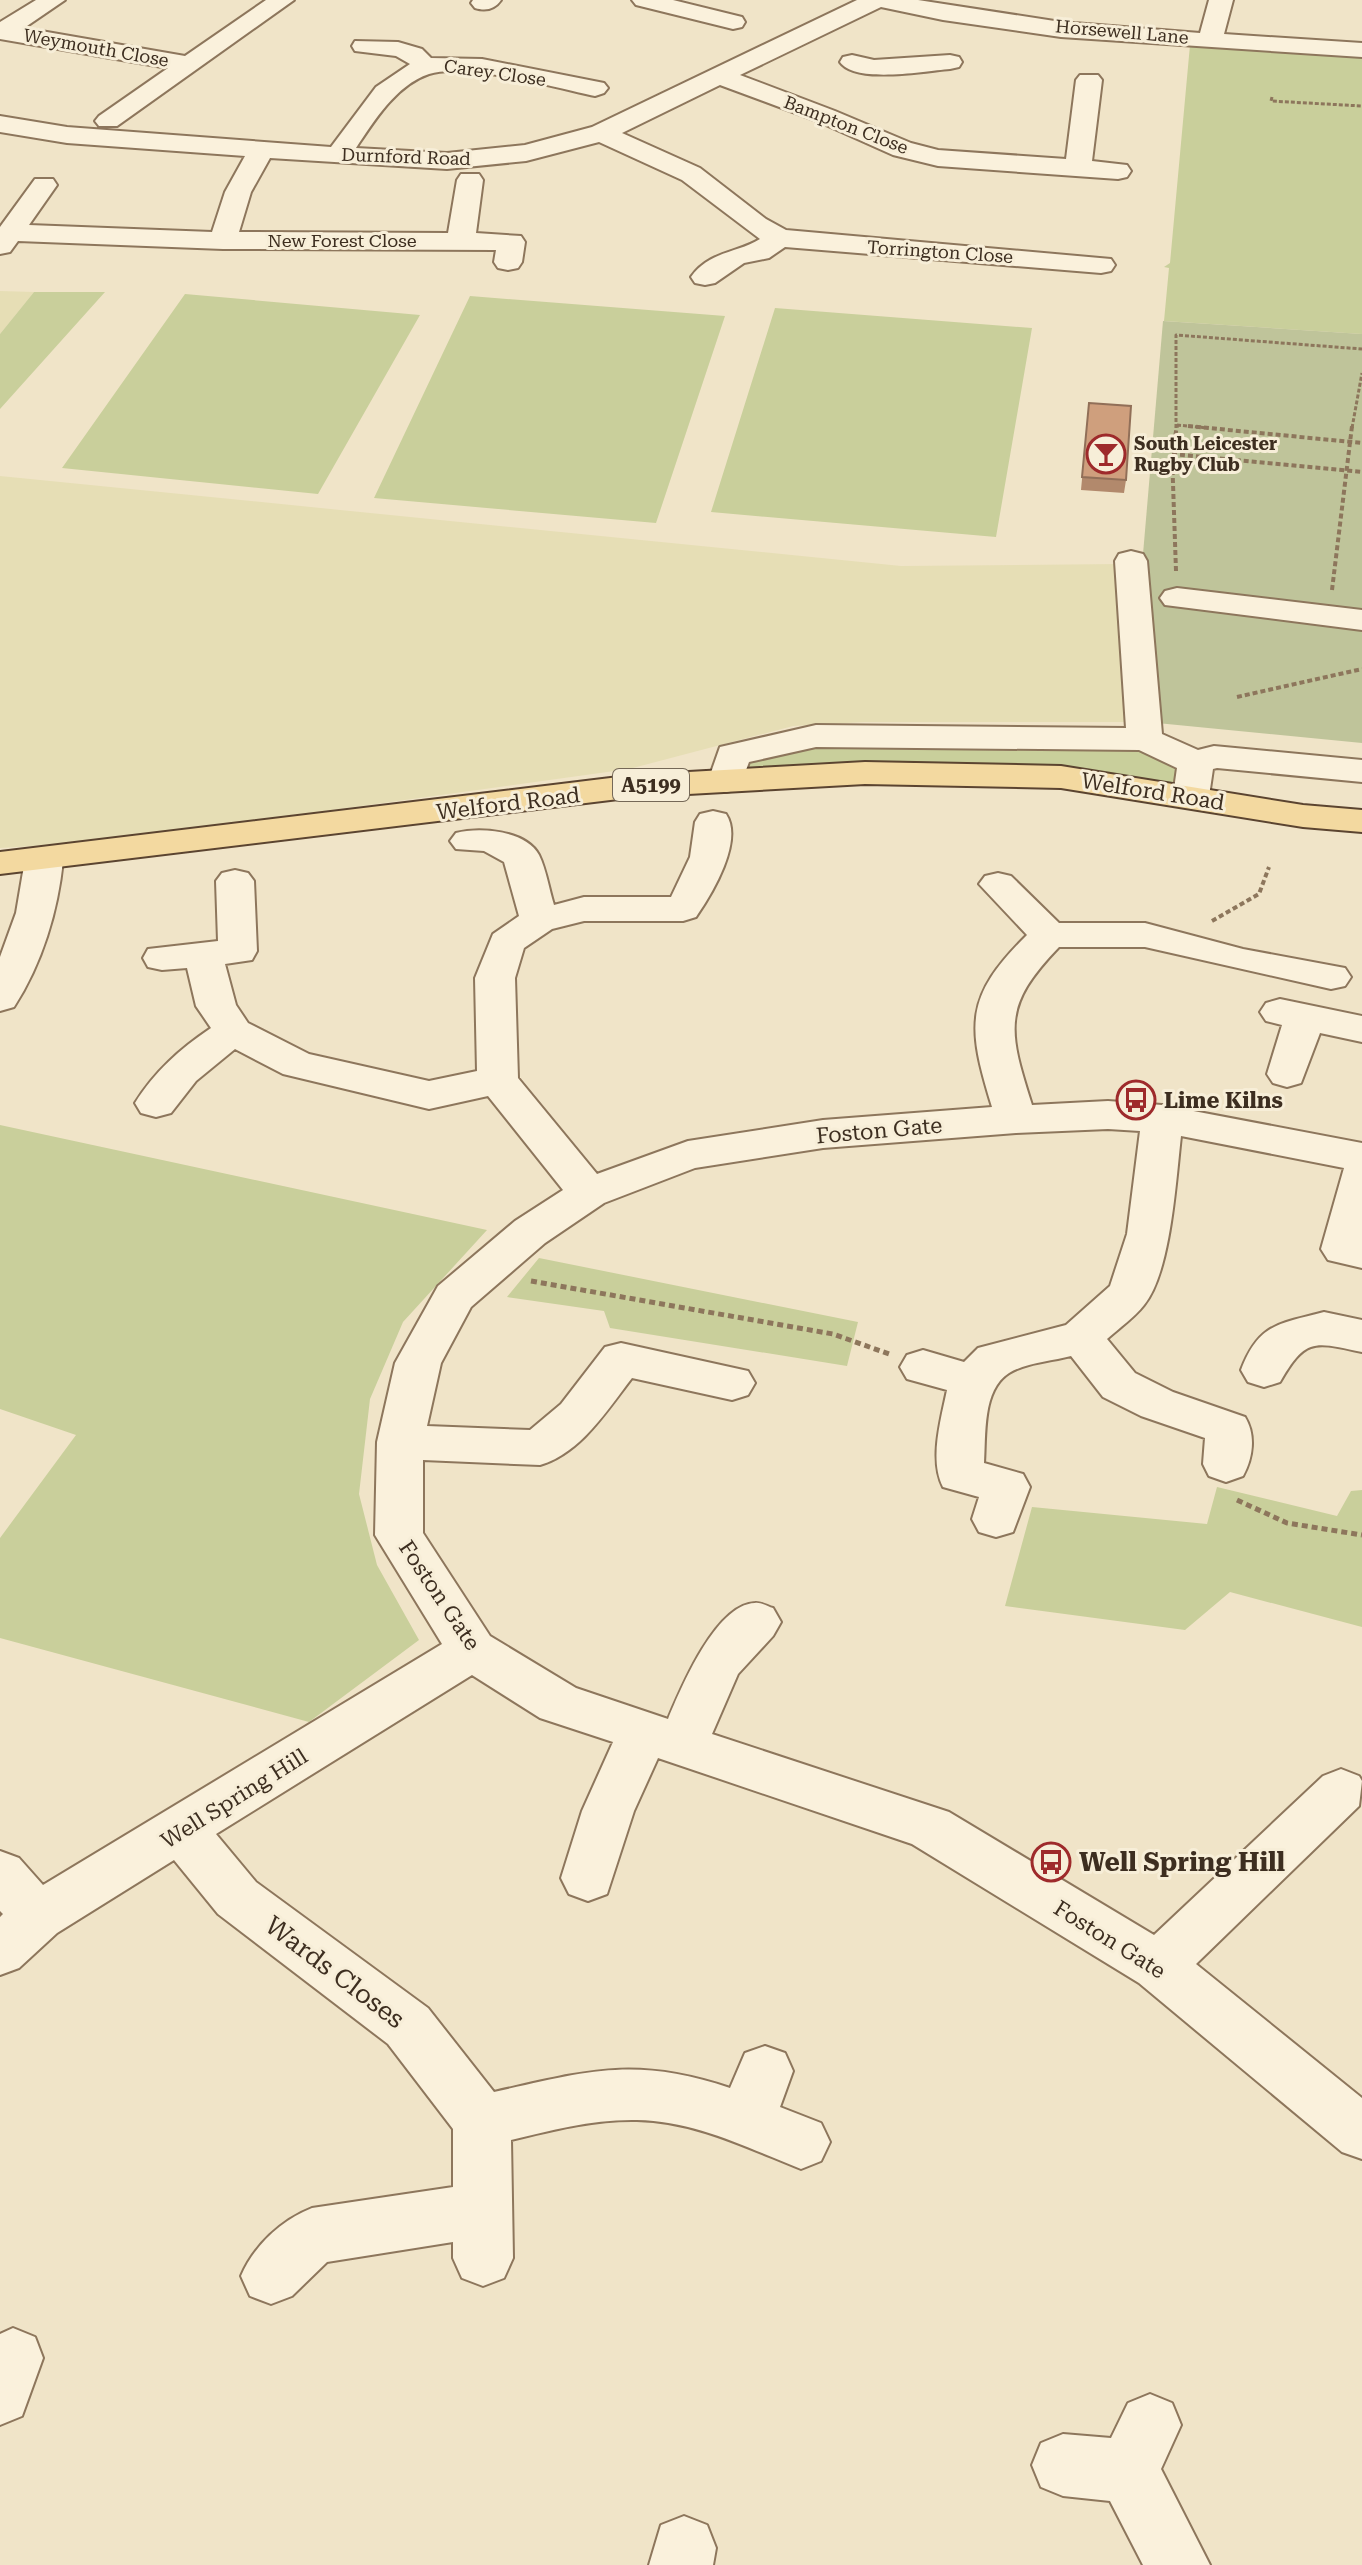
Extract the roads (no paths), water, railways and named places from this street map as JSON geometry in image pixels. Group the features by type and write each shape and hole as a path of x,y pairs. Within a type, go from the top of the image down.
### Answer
{"main road":[{"name":"Welford Road","path":"0,863 635,786 865,773 1194,780 1362,838"},
{"name":"Welford Road","path":"1303,816 1362,821"}],"street":[{"path":"1,25 26,16 53,0"},
{"name":"Weymouth Close","path":"155,113 119,114 282,0"},
{"path":"644,0 700,22 733,22"},
{"name":"Durnford Road","path":"0,124 67,135 447,161 526,153 601,133 876,0"},
{"name":"Horsewell Lane","path":"884,0 939,13 1108,32 1362,50"},
{"path":"1211,39 1221,0"},
{"path":"1108,32 1109,7"},
{"name":"Weymouth Close","path":"1,25 190,64"},
{"path":"364,46 404,50 419,57 425,66"},
{"path":"826,116 858,101 875,85 863,65 950,62"},
{"name":"Carey Close","path":"339,155 365,114 405,76 425,66 457,64 595,88"},
{"name":"Bampton Close","path":"721,77 826,116 902,149 938,158 1118,171"},
{"path":"1078,168 1089,80"},
{"name":"Torrington Close","path":"601,133 691,174 756,225 770,245 1062,254 1101,265"},
{"path":"223,241 238,192 262,149"},
{"path":"461,242 470,180"},
{"name":"New Forest Close","path":"6,239 44,185"},
{"name":"New Forest Close","path":"6,239 461,242 509,252"},
{"path":"705,277 736,256 770,245"},
{"path":"1131,561 1145,739"},
{"path":"1177,598 1346,618"},
{"path":"726,781 733,755 816,736 1145,739 1194,780 1214,757 1362,771"},
{"path":"589,1193 498,1080 495,978 507,942 539,920 584,909 683,909 710,858 714,843 713,822"},
{"path":"469,841 490,840 521,856 539,920"},
{"path":"0,998 14,974 43,881 44,860"},
{"path":"235,881 221,953 216,1006 234,1032 297,1065 429,1095 498,1080"},
{"path":"998,884 1049,935"},
{"path":"1016,1119 993,1044 995,1003 1020,962 1049,935 1148,922 1222,953 1342,977"},
{"path":"162,958 221,953"},
{"path":"1268,1137 1285,1083 1292,1015 1362,1029"},
{"path":"156,1103 171,1078 195,1057 234,1032"},
{"name":"Foston Gate","path":"1362,1157 1162,1119 1108,1115 1016,1119 823,1134 688,1155 589,1193 530,1232 454,1297 418,1363 400,1442 399,1535 472,1650 558,1703 930,1828 1158,1966 1362,2133"},
{"path":"996,1519 1006,1487 960,1474 968,1400 994,1360 1081,1337 1129,1294 1149,1234 1162,1119"},
{"path":"1362,1173 1343,1249 1362,1253"},
{"path":"1081,1337 1119,1385 1228,1447 1252,1416 1271,1351 1290,1337 1324,1328 1362,1336"},
{"path":"400,1442 540,1448 577,1416 621,1359 732,1383"},
{"path":"923,1367 968,1400"},
{"path":"588,1878 608,1811 718,1662 756,1622"},
{"name":"Well Spring Hill","path":"0,1951 38,1916 472,1650"},
{"path":"1158,1966 1341,1791"},
{"name":"Wards Closes","path":"181,1830 237,1898 408,2026 482,2121"},
{"path":"0,1874 38,1916"},
{"path":"271,2276 312,2236 410,2220 482,2234 482,2121 602,2096 756,2096 801,2142"},
{"path":"1063,2465 1139,2448 1178,2565"}],"place":[{"name":"South Leicester Rugby Club","path":"1106,454"},
{"name":"Lime Kilns","path":"1136,1100"},
{"name":"Well Spring Hill","path":"1051,1862"}]}
